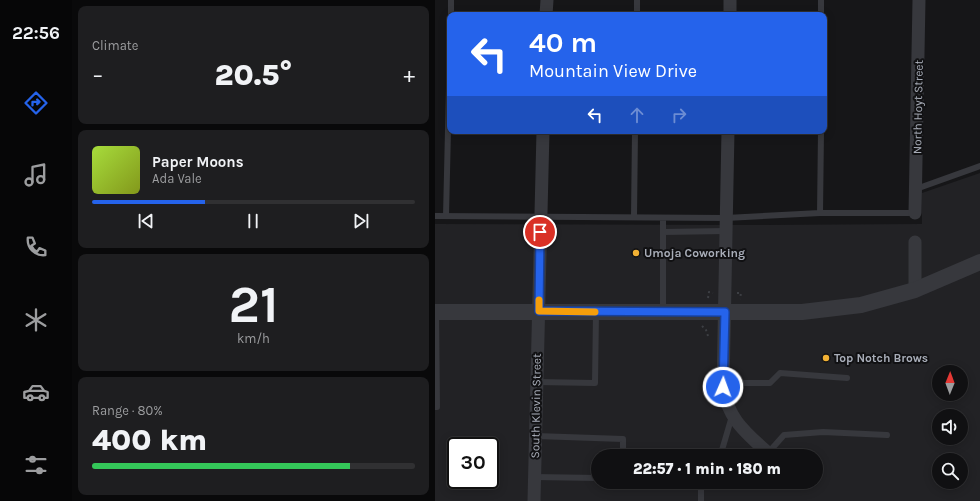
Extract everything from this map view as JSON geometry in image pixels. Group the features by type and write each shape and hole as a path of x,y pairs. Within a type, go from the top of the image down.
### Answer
{"street":[{"path":"546,12 547,0"},
{"path":"730,12 731,0"},
{"name":"North Hoyt Street","path":"915,214 919,0"},
{"name":"South Klevin Street","path":"534,501 543,134"},
{"path":"728,134 723,379 725,401 732,416 742,429 764,449"},
{"path":"915,242 915,290"},
{"path":"435,312 802,312 861,306 915,290 980,262"}],"lane":[{"path":"451,0 451,12"},
{"path":"637,0 637,12"},
{"path":"821,0 821,12"},
{"path":"446,216 448,134"},
{"path":"634,217 635,134"},
{"path":"820,213 821,134"},
{"path":"916,189 980,166"},
{"path":"435,216 726,218 820,213 915,214"},
{"path":"663,218 663,312"},
{"path":"663,232 726,231"},
{"path":"435,312 437,407 435,407"},
{"path":"537,382 595,383 596,312"},
{"path":"723,379 745,383 770,383 781,373 847,378"},
{"path":"722,449 732,416"},
{"path":"772,449 784,435 823,432 887,435"},
{"path":"535,436 623,440 623,449"},
{"path":"535,478 591,478"},
{"path":"701,489 701,501"}],"shaded area":[{"path":"980,173 980,501 435,501 435,224 922,224 922,193"}],"slow traffic":[{"path":"539,300 539,311 595,312"}],"place":[{"name":"Umoja Coworking","path":"636,253"},
{"name":"Top Notch Brows","path":"826,358"}],"route":[{"path":"540,232 539,311 725,312 723,387"}]}
